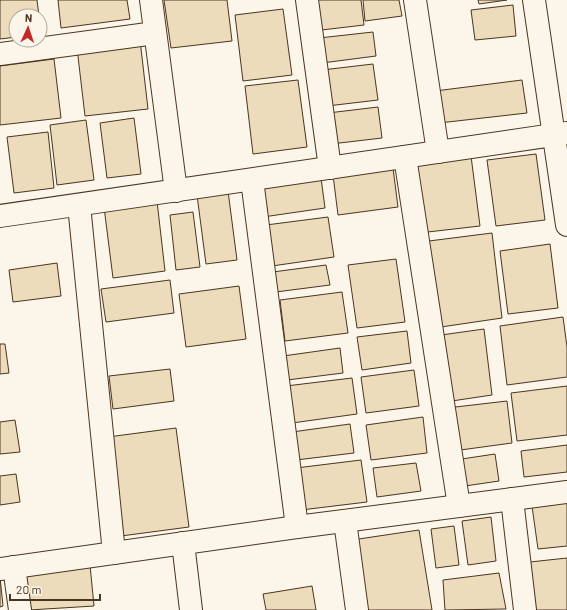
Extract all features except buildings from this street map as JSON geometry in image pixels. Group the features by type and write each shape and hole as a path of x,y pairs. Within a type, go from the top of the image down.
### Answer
{"street":[{"path":"151,0 176,191"},
{"path":"307,0 330,168"},
{"path":"415,0 438,152"},
{"path":"534,0 560,134 567,225"},
{"path":"0,54 155,33"},
{"path":"0,216 560,134"},
{"path":"405,157 460,506"},
{"path":"252,180 297,527"},
{"path":"79,205 114,553"},
{"path":"20,610 7,568 297,527 567,492"},
{"path":"512,499 525,610"},
{"path":"345,521 357,610"},
{"path":"183,543 191,610"}]}
